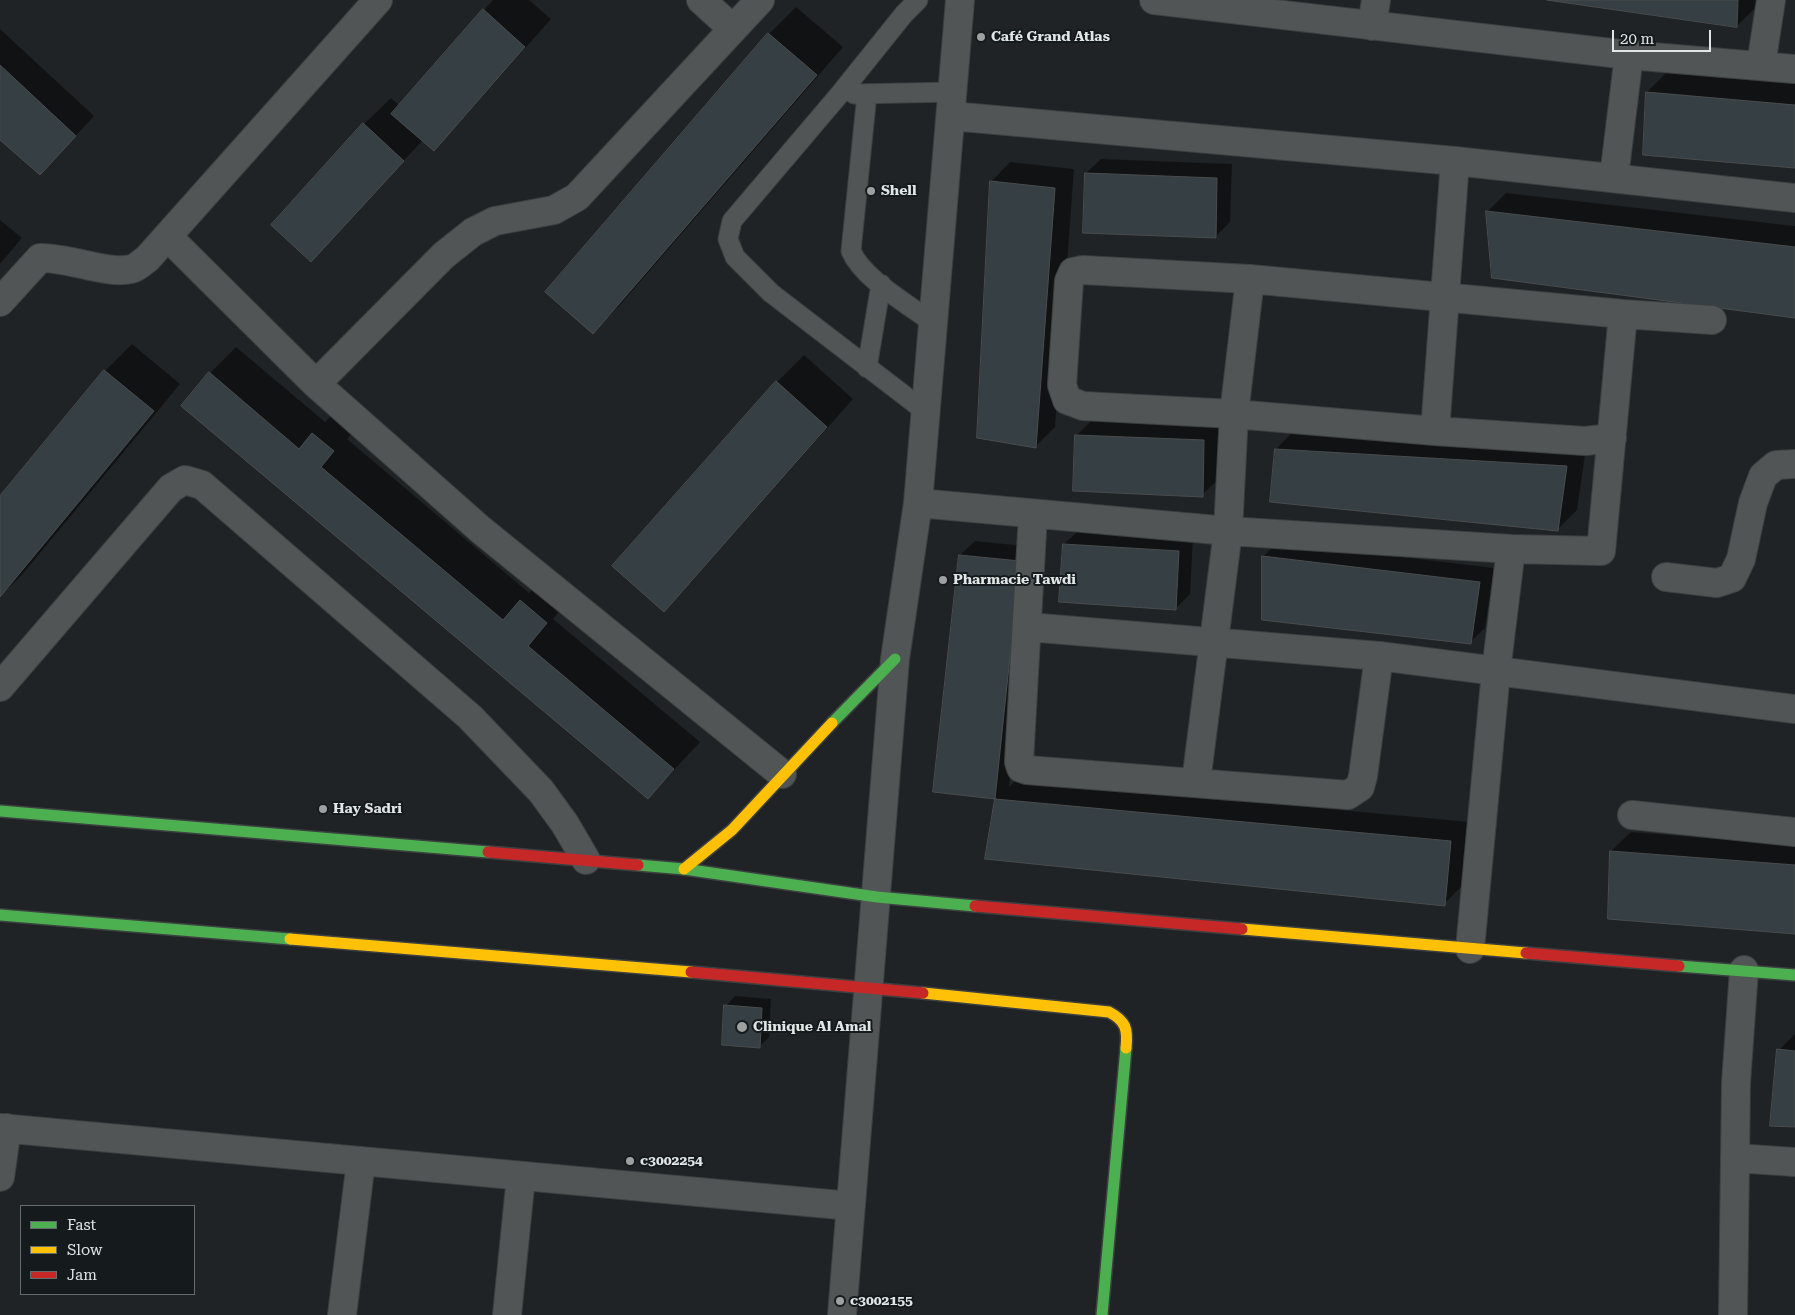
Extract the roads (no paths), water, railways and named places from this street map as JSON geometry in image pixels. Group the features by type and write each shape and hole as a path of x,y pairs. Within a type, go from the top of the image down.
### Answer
{"street":[{"path":"0,302 40,258 56,258 121,271 134,269 168,237 378,0"},
{"path":"701,0 733,29"},
{"path":"316,384 444,255 473,232 496,221 554,210 577,197 760,0"},
{"path":"842,1315 895,659 918,503 960,0"},
{"path":"1154,0 1374,13 1629,55 1795,69"},
{"path":"1761,65 1771,0"},
{"path":"1614,177 1629,55"},
{"path":"952,104 1795,198"},
{"path":"1435,432 1447,299 1455,161"},
{"path":"168,237 316,384 482,530 782,774"},
{"path":"1612,438 1585,441 1435,432 1234,414 1083,406 1067,400 1062,386 1069,281 1073,272 1083,270 1250,279 1447,299 1712,320"},
{"path":"1196,782 1212,644 1228,531 1234,414 1250,279"},
{"path":"918,503 1228,531 1510,549 1601,551 1623,314"},
{"path":"1666,577 1717,583 1732,578 1740,559 1753,502 1763,476 1776,465 1795,464"},
{"path":"0,686 170,488 185,480 202,485 470,717 541,791 565,824 586,860"},
{"path":"1033,514 1021,768 1348,795 1360,787 1363,776 1379,656"},
{"path":"1470,949 1496,672 1510,549"},
{"path":"1028,627 1212,644 1379,656 1795,709"},
{"path":"684,869 732,830 782,774 895,659"},
{"path":"0,811 684,869 876,898 1795,975"},
{"path":"1632,815 1795,832"},
{"path":"0,915 868,987 1109,1012 1122,1019 1128,1030 1102,1315"},
{"path":"1733,1315 1736,1083 1744,970"},
{"path":"0,1176 3,1128 851,1206"},
{"path":"1735,1158 1795,1162"},
{"path":"342,1315 361,1161"},
{"path":"507,1315 521,1176"}],"lane":[{"path":"918,0 904,14 839,95 732,221 728,239 735,257 771,293 926,412"},
{"path":"839,95 867,94 952,104"},
{"path":"867,94 851,251 856,262 881,284 933,323"},
{"path":"867,368 881,284"}],"place":[{"name":"Café Grand Atlas","path":"981,37"},
{"name":"Shell","path":"871,191"},
{"name":"Pharmacie Tawdi","path":"943,580"},
{"name":"Hay Sadri","path":"323,809"},
{"name":"Clinique Al Amal","path":"742,1027"},
{"name":"c3002254","path":"630,1161"},
{"name":"c3002155","path":"840,1301"}]}
